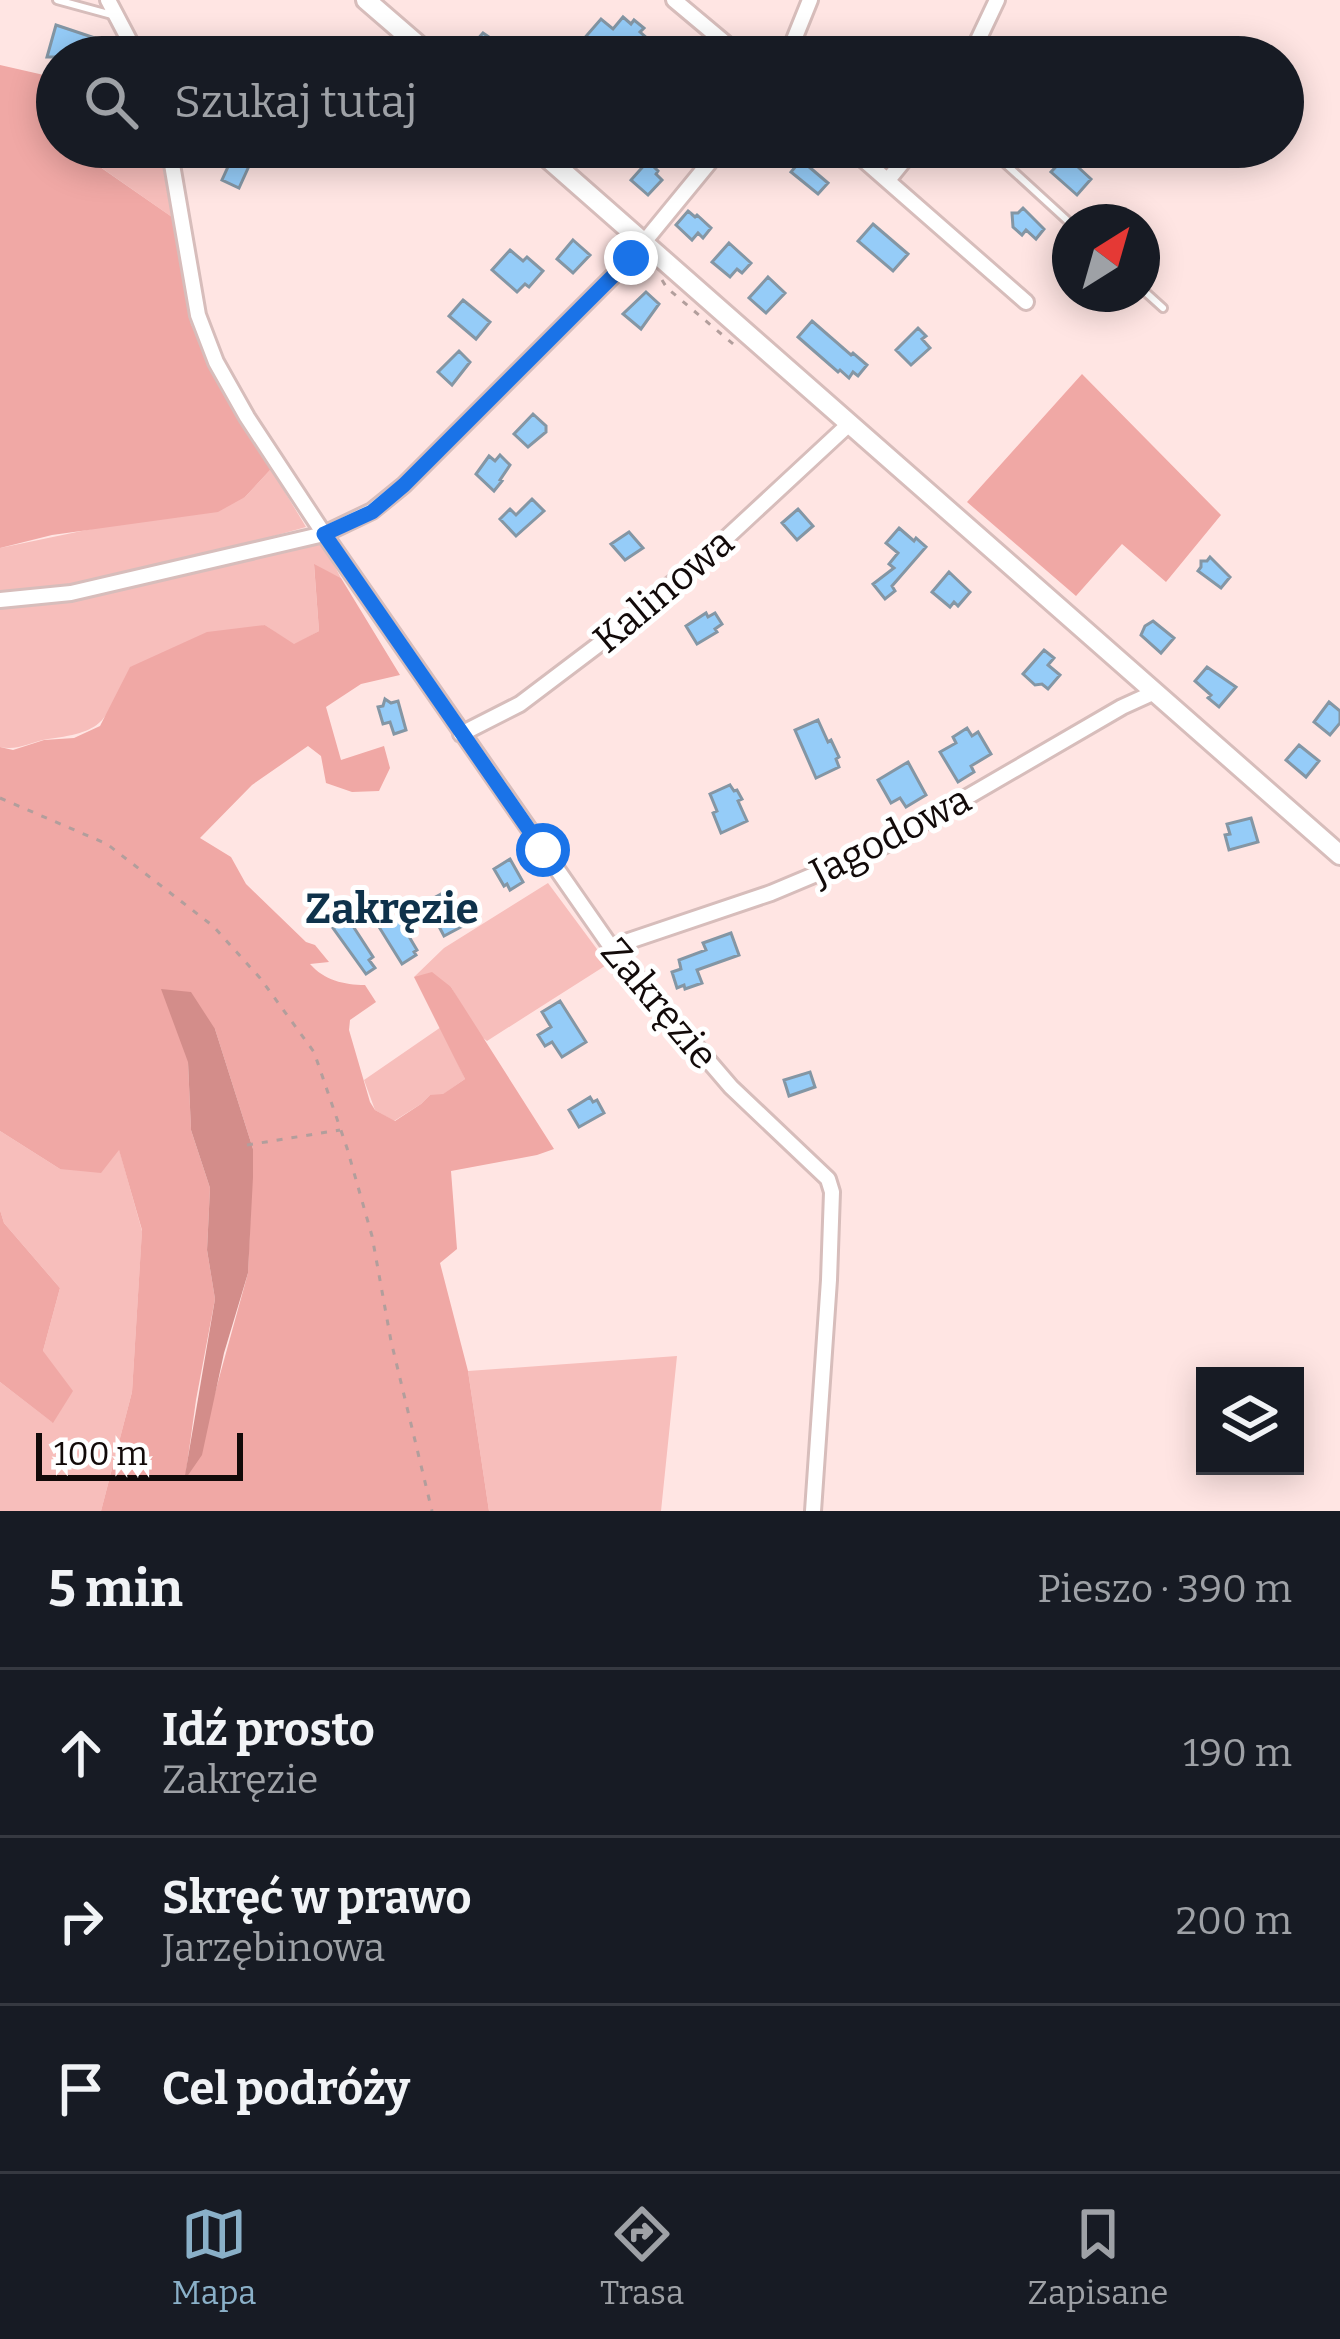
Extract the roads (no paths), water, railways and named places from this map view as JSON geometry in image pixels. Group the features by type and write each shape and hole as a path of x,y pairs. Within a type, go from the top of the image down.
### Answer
{"street":[{"path":"108,0 126,36"},
{"path":"366,0 407,36"},
{"path":"674,0 717,36"},
{"path":"795,36 810,0"},
{"path":"980,36 997,0"},
{"name":"Zakręzie","path":"173,168 198,315 216,362 247,417 610,947 731,1087 828,1179 832,1192 829,1280 813,1511"},
{"path":"559,168 1340,855"},
{"path":"0,600 70,593 324,534 372,512 614,275 705,168"},
{"path":"874,168 1026,302"},
{"path":"888,180 898,168"},
{"name":"Kalinowa","path":"461,734 520,704 602,642 723,541 848,425"},
{"name":"Jagodowa","path":"610,947 772,893 883,846 1155,692"}],"lane":[{"path":"57,0 116,16"},
{"path":"1009,168 1052,207"},
{"path":"1160,305 1163,308"}],"district":[{"name":"Zakręzie","path":"392,908"}]}
